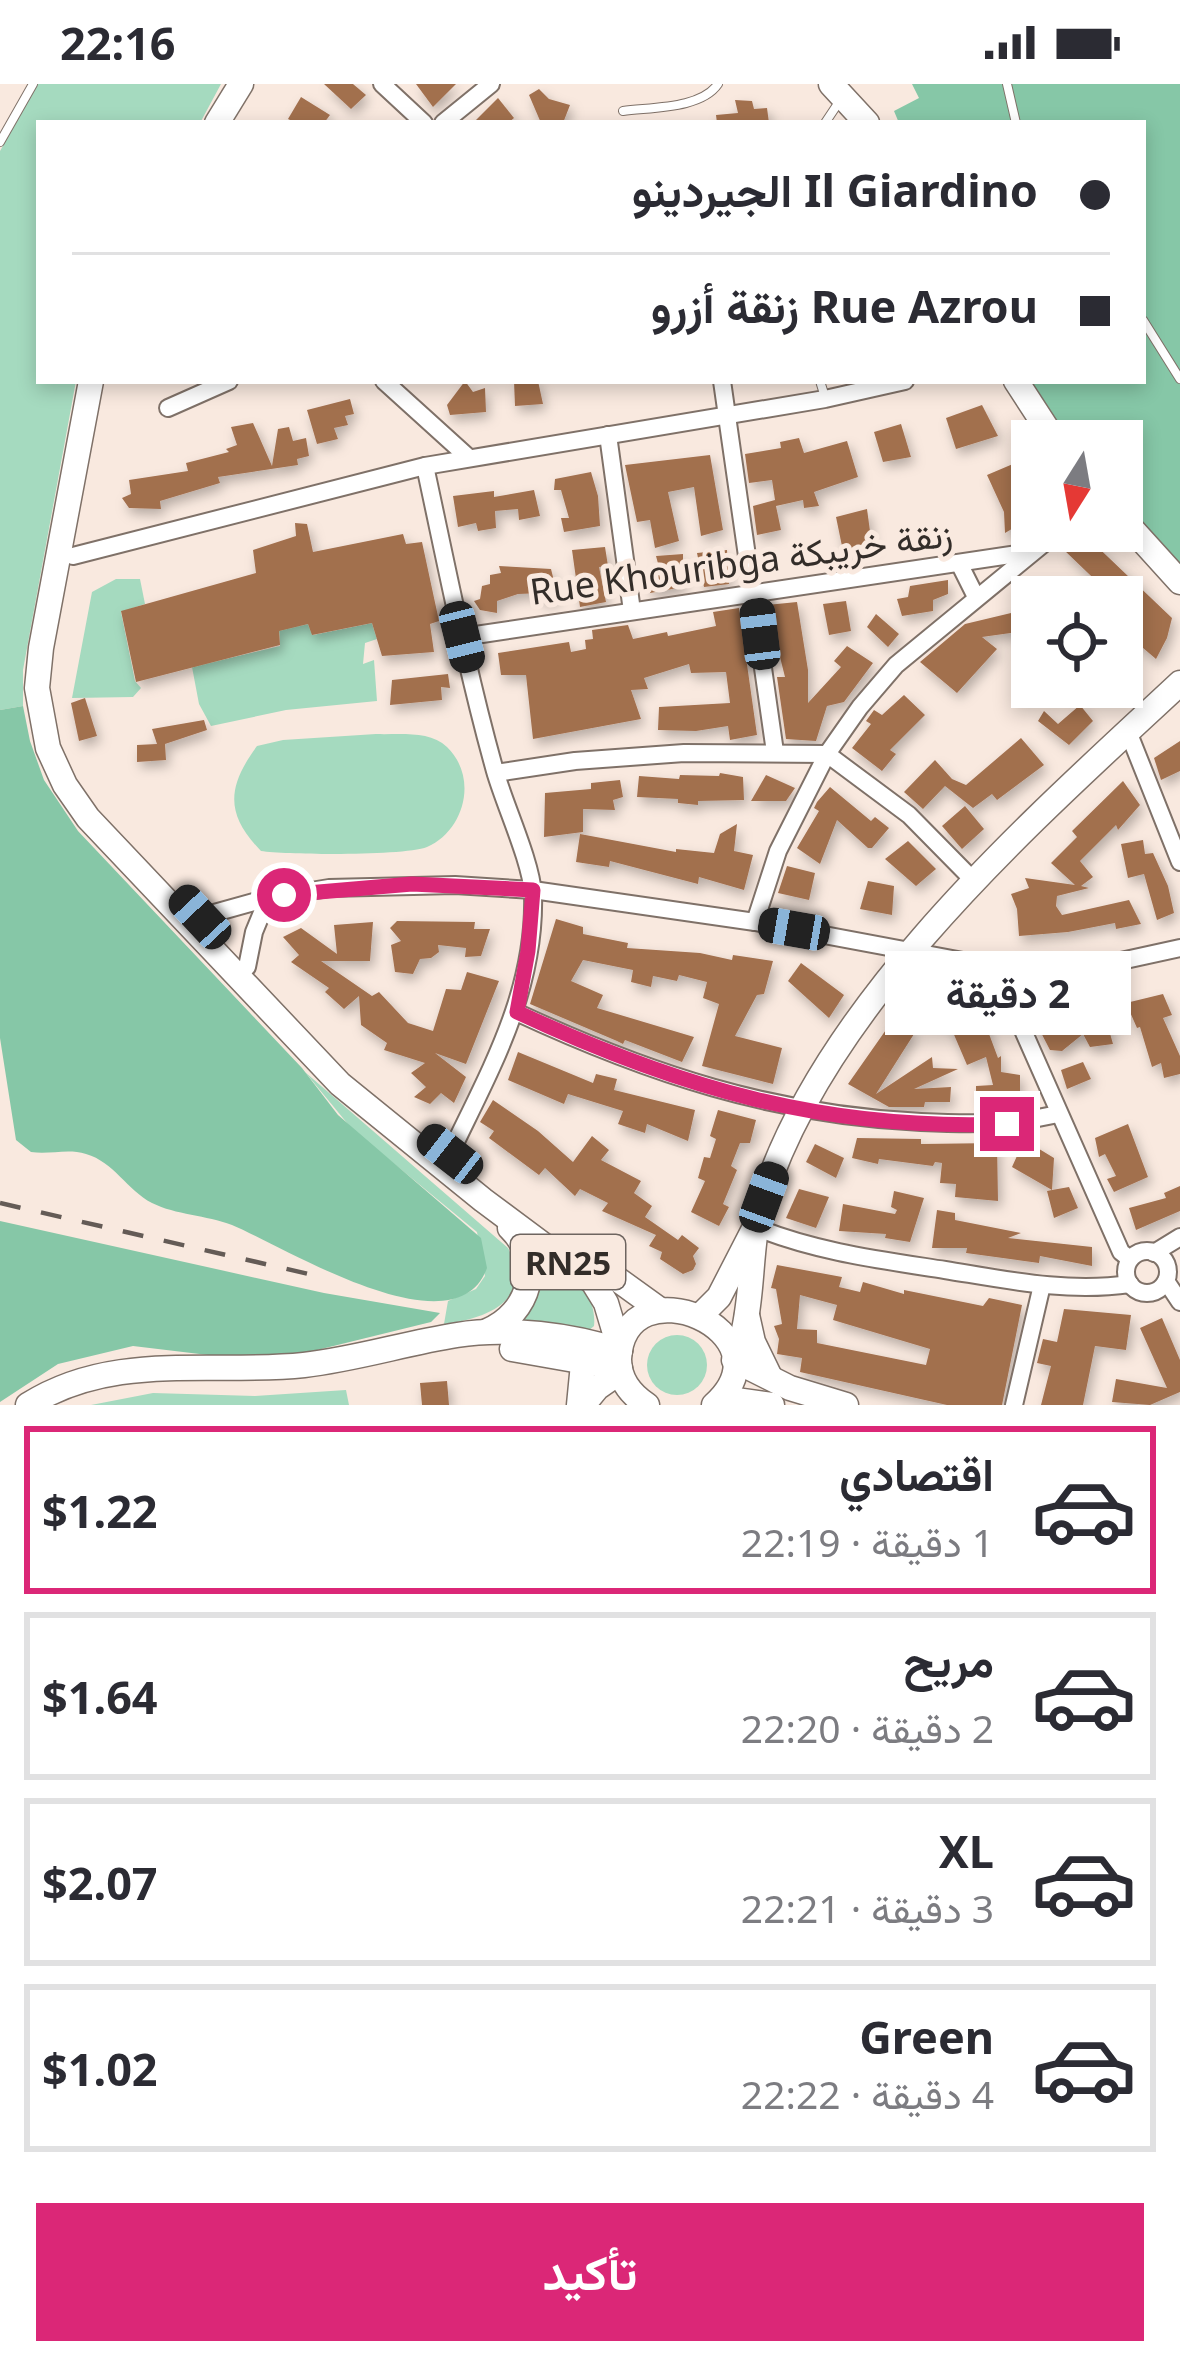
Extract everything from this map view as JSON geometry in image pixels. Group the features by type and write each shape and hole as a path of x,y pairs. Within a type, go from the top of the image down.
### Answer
{"main road":[{"path":"220,120 241,84"},
{"path":"238,120 259,84"},
{"path":"837,90 864,120"},
{"name":"RN25","path":"90,384 38,668 42,728 55,767 88,818 318,1064 362,1104 593,1282 606,1303 633,1394 647,1405"},
{"name":"RN25","path":"105,384 54,668 63,742 78,777 99,809 350,1075 660,1310 700,1316"},
{"path":"1018,384 1041,420"},
{"path":"1143,541 1180,582"},
{"path":"846,1405 763,1398 719,1402 747,1315 755,1227 775,1167 801,1111 911,950 974,881 1180,683"},
{"name":"RN25","path":"484,1332 514,1313 529,1280 523,1245 494,1208"},
{"path":"755,1227 719,1297 700,1316 722,1332 734,1361 763,1398"},
{"name":"RN25","path":"620,1360 632,1327 660,1310"},
{"path":"747,1315 763,1398"},
{"name":"RN25","path":"28,1405 78,1381 124,1370 310,1364 484,1332 587,1342 620,1360"},
{"path":"61,1405 127,1384 315,1380 466,1348 517,1349 583,1364 620,1360"},
{"path":"581,1405 620,1360"},
{"path":"581,1405 583,1364"}],"street":[{"path":"382,84 421,120"},
{"path":"447,120 491,84"},
{"path":"168,408 222,384"},
{"path":"387,384 469,458"},
{"path":"722,384 775,752"},
{"path":"73,556 424,466 608,436 822,390 877,384"},
{"path":"608,436 632,611"},
{"path":"424,466 496,773 533,890 517,1012 450,1154"},
{"path":"755,922 767,877 827,754 896,665 1030,552"},
{"name":"Rue Khouribga زنقة خريبكة","path":"462,637 1030,552"},
{"path":"959,563 976,597"},
{"path":"1129,734 1180,862"},
{"path":"496,773 664,754 827,754 900,807 974,881"},
{"path":"200,917 268,898 329,888 412,884 533,890 755,922 995,967 1098,966 1180,948"},
{"path":"248,967 254,932 268,898"},
{"path":"995,967 1121,1252 1130,1259"},
{"path":"517,1012 657,1073 801,1111 987,1124 1058,1114"},
{"path":"755,1227 857,1256 1042,1285 1130,1285 1149,1293 1166,1281"},
{"path":"1130,1285 1126,1272 1130,1259 1180,1237"},
{"path":"1154,1252 1166,1264 1166,1281 1180,1302"},
{"path":"1014,1405 1042,1285"}],"lane":[{"path":"0,142 33,84"},
{"path":"622,111 705,98 718,84"},
{"path":"1007,84 1015,120"},
{"path":"826,120 837,90"},
{"path":"1146,325 1180,379"}],"green space":[{"path":"38,84 221,84 202,120 36,120 36,384 75,384 23,670 23,706 0,710 0,151"},
{"path":"912,84 1180,84 1180,570 1143,530 1143,420 1051,420 1028,384 1146,384 1146,120 898,120 894,111 919,98"},
{"path":"116,579 140,579 145,604 121,612 135,681 141,688 133,697 72,698 92,592"},
{"path":"372,623 377,639 365,643 363,664 374,660 377,701 286,710 211,726 199,704 192,667 280,646 279,630 308,624 313,635"},
{"path":"23,706 44,780 78,831 302,1068 338,1115 481,1238 487,1268 469,1292 441,1301 367,1287 232,1225 152,1203 96,1158 72,1152 31,1152 16,1140 0,1038 0,710"},
{"path":"376,734 432,738 457,760 463,773 463,803 440,839 414,850 346,854 261,851 249,838 234,800 240,774 257,746"},
{"path":"305,1072 508,1248 515,1281 502,1304 476,1317 444,1324 448,1301 476,1289 485,1276 477,1232 352,1129"},
{"path":"0,1221 324,1293 440,1313 431,1322 309,1352 233,1358 133,1346 58,1364 0,1402"},
{"path":"535,1246 584,1290 594,1313 594,1326 587,1332 513,1325"},
{"path":"677,1335 698,1344 707,1365 698,1386 677,1395 656,1386 647,1365 656,1344"},
{"path":"346,1390 349,1405 91,1405 153,1393 255,1396"}],"building":[{"path":"324,84 353,84 366,95 351,109"},
{"path":"416,84 456,84 433,107"},
{"path":"539,89 549,99 570,105 564,120 540,120 529,95"},
{"path":"301,97 330,115 326,120 288,119"},
{"path":"498,98 514,118 512,120 476,120"},
{"path":"735,100 752,101 754,109 767,108 769,120 717,120 716,115 738,113"},
{"path":"463,384 473,392 485,388 486,412 450,415 447,405"},
{"path":"514,384 539,384 543,404 515,406"},
{"path":"350,399 354,414 345,416 348,425 334,428 338,439 317,444 307,410"},
{"path":"982,405 998,436 956,449 946,418"},
{"path":"253,423 272,466 278,429 289,427 293,441 306,438 309,456 297,459 298,465 218,477 220,483 160,501 161,509 129,508 122,498 131,494 129,480 188,471 186,463 229,452 226,449 237,445 231,427"},
{"path":"901,424 911,457 883,462 874,432"},
{"path":"799,438 804,453 847,441 858,477 814,492 819,506 804,508 803,500 776,506 781,530 757,535 753,506 775,500 772,480 749,483 745,454 781,448 780,442"},
{"path":"710,455 723,530 701,536 694,487 668,492 679,541 655,548 650,520 637,522 625,465"},
{"path":"1011,465 1011,529 1005,533 1004,512 987,475"},
{"path":"591,472 600,526 564,532 561,518 569,518 561,490 554,490 555,479"},
{"path":"534,490 540,516 519,520 518,509 495,511 496,528 478,531 476,523 458,527 453,496 494,491 494,497"},
{"path":"867,509 872,546 843,551 836,517"},
{"path":"295,523 307,524 313,552 403,534 406,544 422,542 439,621 430,624 434,652 382,656 372,623 312,635 308,624 279,631 280,645 136,682 121,611 256,573 253,550 296,536"},
{"path":"605,547 608,566 599,567 606,602 580,607 572,550"},
{"path":"727,550 729,584 704,587 697,553"},
{"path":"1066,552 1103,552 1128,576 1091,576"},
{"path":"683,554 683,587 650,593 647,572 660,571 656,556"},
{"path":"499,566 551,569 558,597 543,602 542,593 518,594 497,601 497,613 480,610 474,601 480,599 482,586 490,584 490,575 501,573"},
{"path":"948,580 948,594 933,600 933,611 902,616 897,599 908,597 910,586"},
{"path":"1143,590 1172,618 1156,659 1143,648"},
{"path":"846,601 851,631 829,635 823,604"},
{"path":"797,602 808,703 841,667 834,661 847,646 873,663 844,702 827,706 816,741 786,739 777,677 785,677 767,605"},
{"path":"739,608 757,735 730,740 728,726 658,730 659,707 730,703 726,672 691,673 689,664 644,678 648,689 631,690 641,719 533,739 526,675 501,675 498,653 569,642 571,652 586,649 585,640 593,639 592,630 628,625 633,639 667,632 668,636 716,626 713,612"},
{"path":"1011,613 1011,633 982,637 997,649 957,693 920,662 965,624"},
{"path":"876,614 899,634 888,647 867,627"},
{"path":"448,674 450,688 441,687 442,700 390,705 392,680"},
{"path":"904,695 925,715 890,750 896,754 882,771 852,748 871,724 866,721 874,710 882,715"},
{"path":"85,698 97,736 79,741 71,703"},
{"path":"1077,708 1082,708 1093,721 1069,745 1038,721 1044,711 1058,724"},
{"path":"204,720 207,730 165,744 166,760 137,762 137,745 157,744 152,729"},
{"path":"1021,738 1044,765 997,800 992,794 973,808 945,786 923,809 904,792 935,760 952,779 966,785"},
{"path":"1180,741 1180,771 1161,780 1154,758"},
{"path":"680,775 743,777 744,800 698,801 698,805 637,797 639,776 679,779"},
{"path":"766,775 795,788 786,801 751,801"},
{"path":"620,780 623,797 613,800 615,810 583,809 583,832 544,837 545,793 591,789 591,783"},
{"path":"1123,781 1140,805 1080,861 1093,877 1081,886 1089,888 1057,896 1056,906 1062,915 1129,900 1141,924 1019,936 1011,894 1029,888 1025,878 1075,885 1051,863 1077,837 1072,831"},
{"path":"830,787 871,821 875,817 889,828 868,848 837,820 820,864 797,848 819,811 814,808 817,802"},
{"path":"965,806 984,829 962,849 942,826"},
{"path":"737,824 734,851 753,855 744,890 699,877 698,884 610,861 609,867 576,862 580,834 676,852 714,853 720,834"},
{"path":"1143,840 1145,854 1153,853 1168,886 1174,913 1157,920 1144,874 1128,878 1121,844"},
{"path":"908,841 936,869 916,886 885,859"},
{"path":"787,866 815,873 809,900 778,893"},
{"path":"868,881 894,886 892,915 860,909"},
{"path":"556,919 583,927 583,934 628,943 627,948 773,961 764,994 757,995 735,1036 782,1048 773,1084 702,1066 719,1004 703,998 707,982 679,975 677,981 653,976 651,987 631,982 633,970 583,960 571,981 603,995 597,1008 694,1037 682,1062 625,1040 623,1044 530,1004"},
{"path":"397,921 475,922 474,929 490,929 481,956 465,957 466,948 438,945 439,952 420,959 413,974 395,972 391,945 401,941 390,928"},
{"path":"373,922 370,961 321,961 372,996 379,992 408,1023 433,1031 446,989 461,990 467,972 499,981 466,1064 435,1053 466,1077 454,1103 441,1093 430,1104 414,1097 426,1087 411,1073 425,1063 384,1050 387,1043 361,1025 359,996 344,1009 325,992 329,988 291,962 299,955 283,937 301,928 337,954 334,925"},
{"path":"801,963 844,995 829,1018 788,981"},
{"path":"929,992 976,999 998,1058 1001,1056 1001,1072 1020,1075 1020,1104 976,1103 976,1086 993,1085 986,1057 967,1065 949,1023 920,1016"},
{"path":"1163,994 1172,1015 1163,1018 1180,1056 1180,1074 1164,1078 1161,1063 1152,1067 1140,1027 1126,1003"},
{"path":"1100,998 1113,1044 1090,1047 1083,1034 1062,1051 1050,1050 1035,1021 1042,1014 1036,1000"},
{"path":"895,1017 914,1034 876,1094 932,1057 933,1068 958,1069 914,1089 951,1087 950,1102 889,1107 848,1084"},
{"path":"518,1052 593,1083 596,1074 617,1079 614,1090 695,1110 688,1141 647,1124 645,1133 618,1124 623,1111 568,1094 564,1104 508,1080"},
{"path":"1083,1062 1091,1079 1067,1089 1061,1070"},
{"path":"493,1100 573,1162 592,1136 609,1150 601,1160 641,1181 634,1193 652,1206 645,1217 699,1248 693,1256 693,1270 683,1274 660,1259 662,1252 649,1246 656,1235 602,1211 608,1203 580,1189 575,1196 545,1168 539,1175 489,1138 494,1131 480,1122"},
{"path":"718,1110 756,1120 750,1143 740,1143 731,1166 737,1170 723,1204 729,1207 719,1226 691,1212 705,1181 698,1178 716,1139 710,1136"},
{"path":"1128,1124 1148,1177 1114,1192 1107,1179 1116,1176 1105,1154 1099,1157 1095,1138"},
{"path":"857,1138 921,1139 921,1144 997,1143 998,1201 955,1197 956,1184 940,1183 942,1163 879,1159 878,1164 852,1158"},
{"path":"815,1144 844,1158 836,1178 806,1162"},
{"path":"1031,1144 1054,1158 1052,1190 1012,1167 1021,1147"},
{"path":"1180,1186 1180,1211 1136,1230 1129,1208 1166,1198 1164,1193"},
{"path":"1069,1187 1078,1208 1054,1218 1047,1191"},
{"path":"799,1189 829,1197 816,1228 786,1218"},
{"path":"894,1191 924,1198 910,1242 885,1238 886,1234 839,1231 843,1204 895,1214 897,1210 891,1207"},
{"path":"937,1210 955,1213 955,1220 1021,1233 1008,1238 1092,1247 1092,1266 1040,1256 1039,1263 966,1253 967,1248 932,1248"},
{"path":"777,1265 842,1277 839,1287 860,1292 863,1282 904,1294 904,1290 983,1306 989,1298 1022,1305 1002,1405 947,1405 800,1372 802,1358 777,1354 774,1326 782,1324 776,1289 771,1288","holes":["800,1295 837,1305 833,1320 930,1349 926,1365 817,1343 817,1330 797,1329"]},
{"path":"1064,1309 1131,1315 1126,1350 1095,1346 1083,1405 1041,1405 1051,1366 1037,1363 1043,1339 1057,1342"},
{"path":"1162,1318 1180,1360 1180,1392 1150,1405 1112,1402 1116,1379 1167,1388 1140,1328"},
{"path":"447,1381 449,1405 422,1405 420,1383"}],"railway":[{"path":"0,1203 313,1275"}],"route":[{"path":"284,895 412,884 533,890 517,1012 657,1073 801,1111 885,1120 1007,1124"}]}
